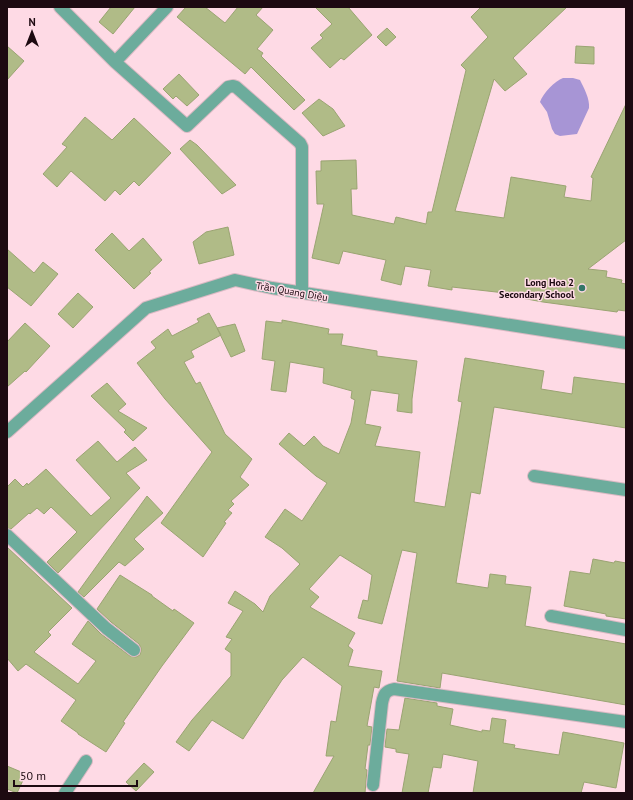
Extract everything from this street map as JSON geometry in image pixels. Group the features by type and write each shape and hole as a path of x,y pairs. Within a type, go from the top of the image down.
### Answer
{"street":[{"path":"60,7 115,62 187,126 228,87 233,86 300,143 302,148 302,293"},
{"path":"115,62 168,7"},
{"name":"Trần Quang Diệu","path":"7,432 146,308 235,280 302,293 626,343"},
{"path":"534,476 626,490"},
{"path":"7,535 106,628 134,650"},
{"path":"551,616 626,630"},
{"path":"373,785 382,703 384,694 394,689 626,722"},
{"path":"65,793 86,761"}],"shaded area":[{"path":"563,78 580,80 588,97 589,108 577,134 560,136 555,134 552,129 547,112 540,102 550,88"}],"building":[{"path":"111,7 135,7 113,34 99,22"},
{"path":"186,7 205,7 225,23 238,7 263,7 256,15 273,30 257,49 263,53 261,56 305,100 294,110 251,67 245,74 177,17"},
{"path":"315,7 348,7 372,35 344,60 341,58 330,68 311,48 323,38 320,35 332,24"},
{"path":"481,7 567,7 513,58 527,74 505,91 494,79 455,211 504,218 511,177 566,186 564,197 591,201 593,178 591,177 626,104 626,240 588,269 607,271 606,277 622,280 621,283 626,284 626,311 618,310 617,312 543,302 505,295 505,293 452,287 452,290 428,286 431,270 405,266 401,285 381,280 386,260 343,251 339,264 312,258 324,204 317,204 316,171 321,171 321,161 356,160 357,189 351,189 352,215 394,224 396,217 426,224 428,212 432,212 466,70 461,65 488,37 471,17"},
{"path":"387,28 396,37 386,46 377,37"},
{"path":"7,46 24,61 7,80"},
{"path":"576,46 594,47 594,64 575,63"},
{"path":"179,74 199,95 187,106 176,96 173,99 163,89"},
{"path":"319,99 333,109 345,126 323,136 302,113"},
{"path":"85,117 112,140 134,118 171,153 139,186 134,181 120,195 115,190 105,201 71,171 57,187 43,174 67,147 62,144"},
{"path":"190,140 197,145 236,185 222,194 180,149"},
{"path":"228,227 234,255 199,264 193,242 206,232"},
{"path":"112,233 129,251 143,238 162,260 134,289 95,250"},
{"path":"7,249 34,273 43,262 58,274 31,306 7,287"},
{"path":"78,293 93,307 73,328 58,314"},
{"path":"209,313 221,335 191,351 194,357 184,362 196,384 200,382 225,434 252,459 240,477 249,485 231,501 234,504 228,510 232,513 224,522 226,523 203,557 161,523 212,452 165,399 137,363 156,348 151,342 168,329 172,336 199,322 197,319"},
{"path":"282,320 329,329 328,334 343,334 341,345 377,351 377,356 417,361 412,399 412,413 397,411 399,394 371,390 365,424 381,427 375,446 420,452 414,502 445,507 462,402 458,401 465,358 544,371 541,389 572,394 574,377 626,384 626,428 494,407 480,494 471,492 456,583 488,588 490,574 506,576 505,584 531,587 525,626 626,644 626,705 442,673 440,688 397,681 417,553 402,550 382,624 358,618 363,600 368,601 372,575 340,555 309,589 319,597 310,607 355,633 348,646 353,650 348,666 382,671 379,688 374,687 367,726 372,727 365,769 367,770 365,793 313,793 334,756 326,756 331,721 336,722 342,686 303,657 282,680 243,739 212,720 189,751 176,742 192,720 231,676 231,653 225,649 232,639 226,637 243,611 228,603 235,591 255,604 263,612 270,596 300,564 282,548 265,537 285,509 302,521 327,483 316,476 279,444 289,433 304,446 314,436 323,446 339,454 351,423 355,400 351,398 352,391 323,383 324,368 290,362 286,392 271,390 275,361 262,359 266,321 282,323"},
{"path":"25,323 50,346 26,372 25,371 7,387 7,342"},
{"path":"235,324 245,351 231,357 217,328"},
{"path":"107,383 126,404 118,411 147,428 133,441 124,432 126,430 91,396"},
{"path":"98,441 117,462 135,447 147,460 126,473 140,488 58,573 47,562 77,532 51,507 44,514 37,508 11,529 7,528 7,487 15,479 23,487 27,483 28,485 46,469 91,516 111,498 76,460"},
{"path":"147,496 163,513 134,539 144,549 125,566 119,562 84,597 78,592"},
{"path":"7,547 72,608 48,632 51,635 34,652 78,684 96,661 72,644 88,621 101,634 130,656 136,657 140,655 141,648 139,644 97,609 120,575 152,595 173,611 174,609 194,623 123,722 125,723 106,752 61,721 76,700 26,664 18,671 7,658"},
{"path":"593,559 614,563 615,561 626,563 626,619 564,606 570,571 590,574"},
{"path":"405,698 437,703 437,706 453,709 450,725 482,732 482,730 490,731 492,718 506,720 503,743 515,745 514,748 559,755 563,732 624,743 616,788 584,782 581,793 473,793 478,761 443,754 441,768 433,767 428,793 402,793 409,754 396,752 396,749 385,747 387,729 399,730"},
{"path":"144,763 154,772 136,791 126,782"},
{"path":"7,766 26,774 17,793 7,789"}],"place":[{"name":"Long Hoa 2 Secondary School","path":"582,288"}]}
